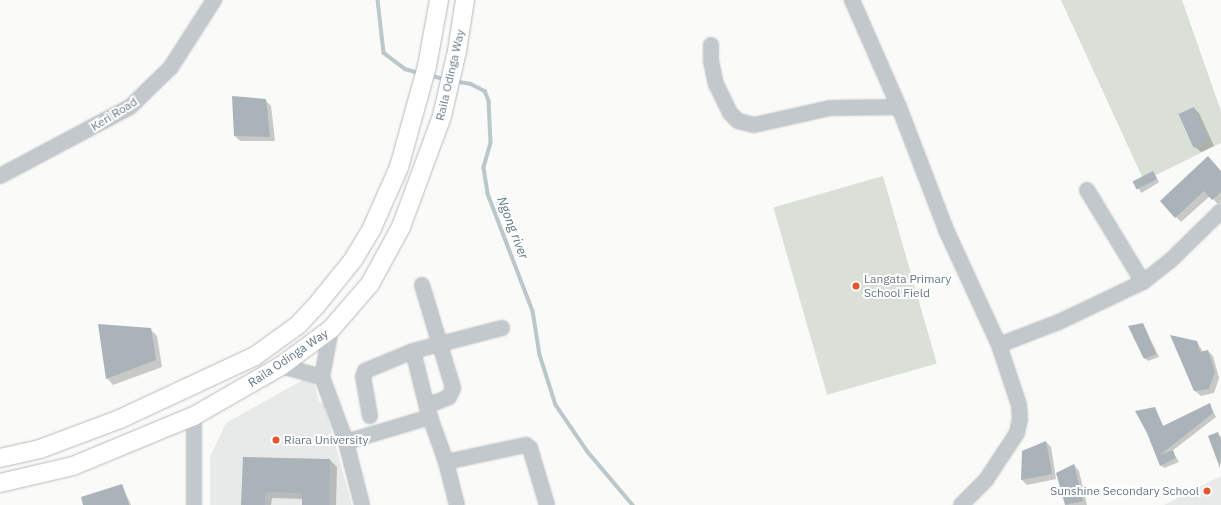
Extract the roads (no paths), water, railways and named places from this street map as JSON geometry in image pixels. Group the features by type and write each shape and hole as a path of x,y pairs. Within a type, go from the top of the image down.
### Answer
{"main road":[{"name":"Raila Odinga Way","path":"0,458 55,444 132,414 255,356 298,325 337,283 372,228 399,167 423,85 439,0"},
{"name":"Raila Odinga Way","path":"0,483 73,466 194,416 281,366 331,329 370,284 401,227 427,161 451,81 465,0"}],"street":[{"name":"Keri Road","path":"0,176 130,107 171,67 214,0"},
{"path":"852,0 898,107 947,232 999,346 1019,405 1020,419 1017,433 986,480 961,505"},
{"path":"711,45 711,62 716,84 730,113 738,121 759,124 830,108 898,107"},
{"path":"1087,190 1143,282"},
{"path":"999,346 1059,322 1143,282 1170,261 1221,211"},
{"path":"346,442 428,412 449,397 452,393 440,344 422,285"},
{"path":"370,416 363,377 365,371 413,351 502,328"},
{"path":"331,329 322,377 346,442 362,505"},
{"path":"413,351 428,412 446,462 457,505"},
{"path":"281,366 322,377"},
{"path":"194,416 194,505"},
{"path":"446,462 526,445 530,448 547,505"}],"waterway":[{"name":"Ngong river","path":"378,0 384,53 405,69 419,73"},
{"name":"Ngong river","path":"429,75 444,79"},
{"name":"Ngong river","path":"454,81 471,84 485,91 489,101 491,143 484,168 488,194 533,311 540,355 556,405 588,452 633,505"}],"place":[{"name":"Langata Primary School Field","path":"856,286"},
{"name":"Riara University","path":"276,440"},
{"name":"Sunshine Secondary School","path":"1207,491"}]}
